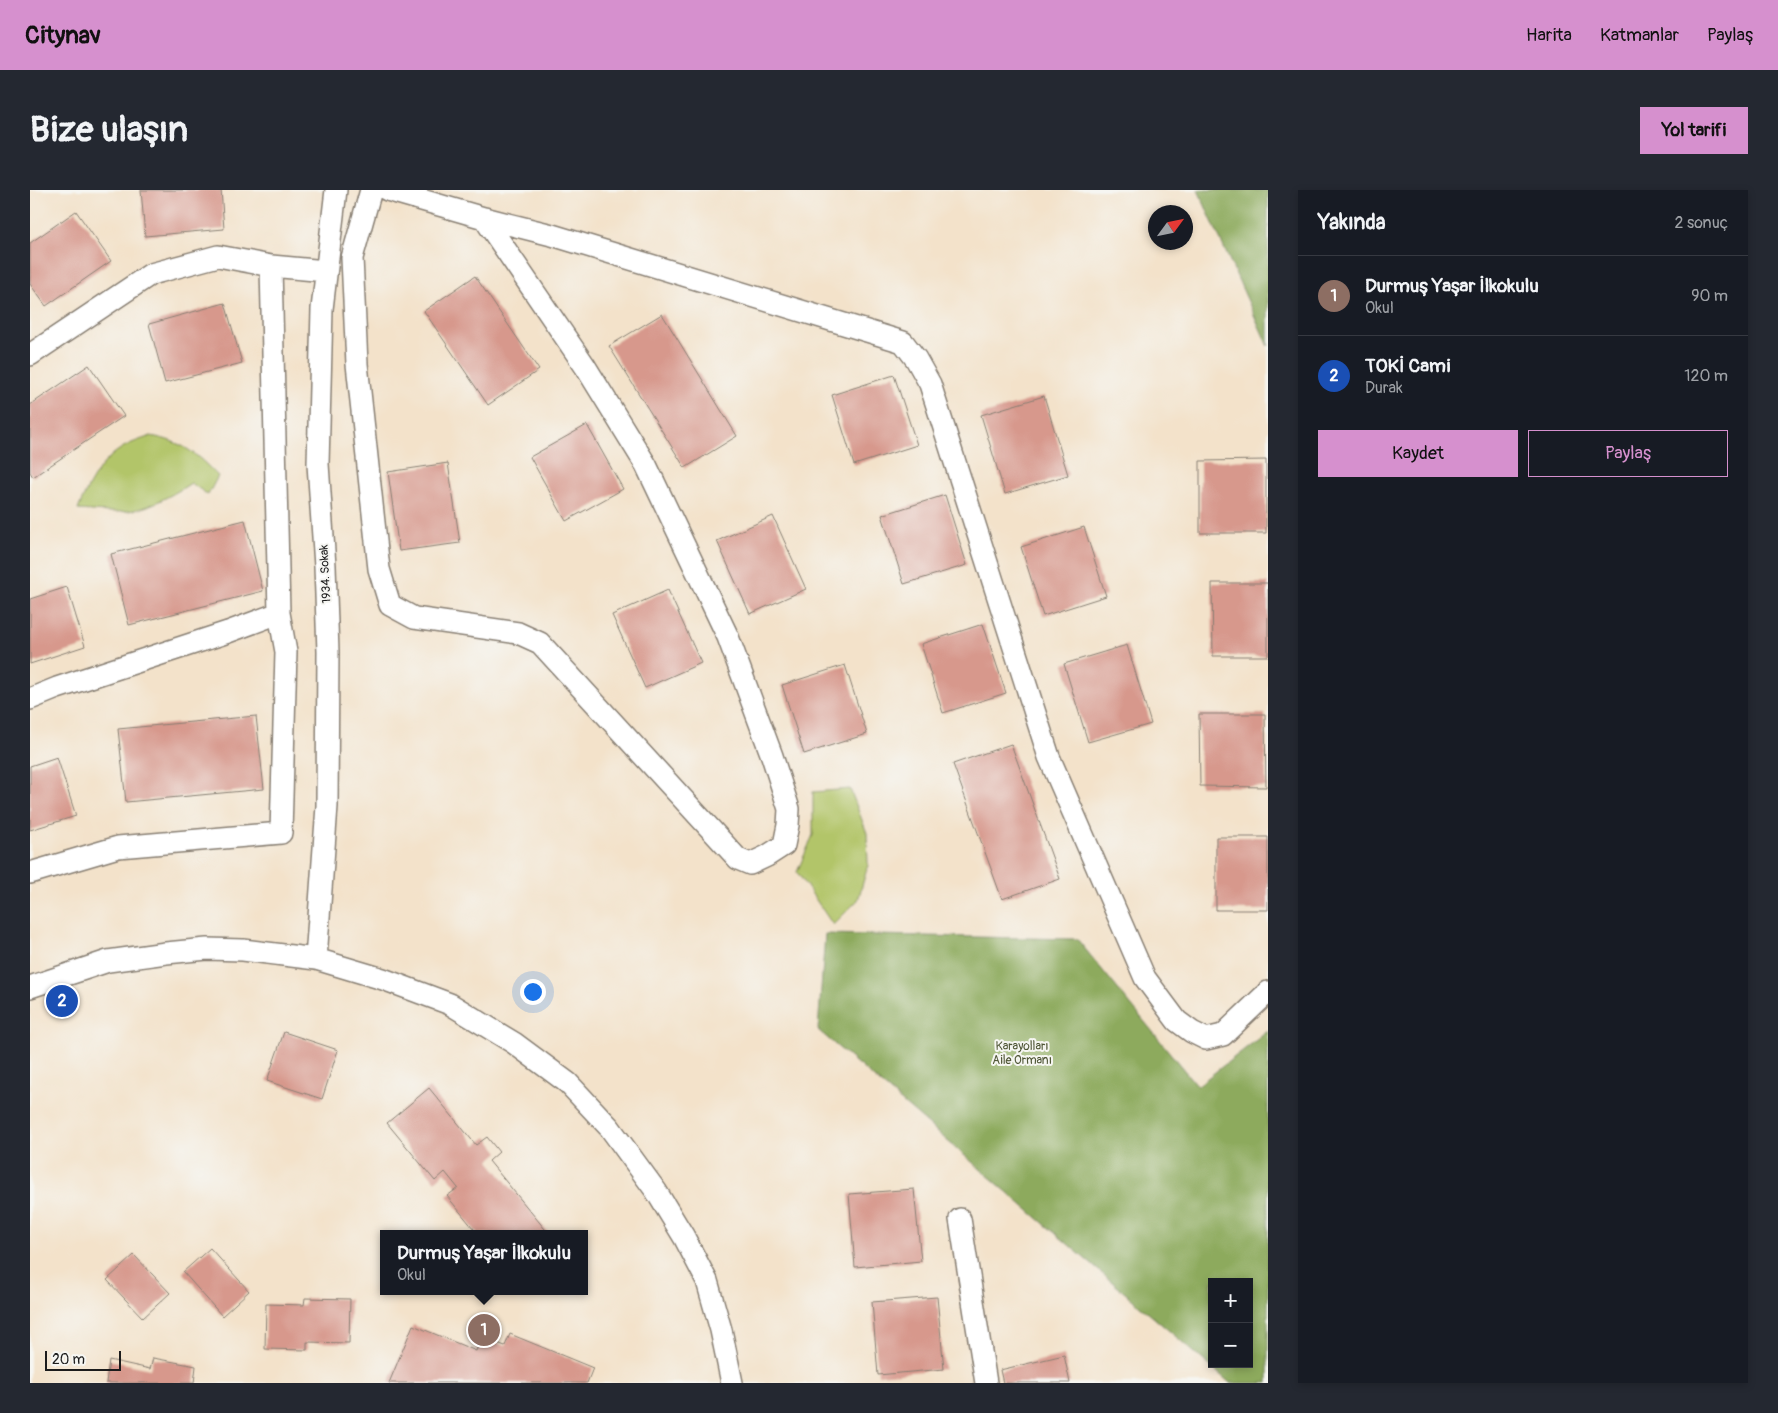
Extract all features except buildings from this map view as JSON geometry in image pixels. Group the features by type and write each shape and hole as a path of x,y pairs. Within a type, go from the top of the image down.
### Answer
{"street":[{"name":"1934. Sokak","path":"316,959 327,806 328,642 318,464 322,309 336,190"},
{"path":"371,190 352,258 357,364 379,570 390,605 414,618 518,634 540,643 738,859 750,864 784,845 789,809 772,756 728,636 646,465 585,366 484,218"},
{"path":"387,190 552,235 903,342 916,359 930,384 1049,757 1145,978 1178,1021 1192,1032 1206,1039 1223,1035 1268,992"},
{"path":"30,355 151,274 218,256 271,266 326,271"},
{"path":"30,873 118,847 281,833 286,652 278,613 271,266"},
{"path":"30,699 57,688 228,632 278,613"},
{"path":"30,987 108,961 166,952 207,949 243,950 316,959 383,979 450,1004 514,1043 568,1083 610,1128 654,1188 684,1237 707,1281 721,1330 732,1383"},
{"path":"960,1219 986,1383"}],"green space":[{"path":"1198,190 1268,190 1268,346"},
{"path":"151,436 181,445 218,476 208,495 191,483 156,503 134,510 113,512 78,510 89,485 106,461 123,448"},
{"path":"850,789 867,833 868,865 858,900 833,925 797,872 813,835 813,792"},
{"name":"Karayolları Aile Ormanı","path":"825,934 1077,939 1197,1086 1268,1031 1268,1383 1230,1383 1212,1368 1253,1368 1253,1278 1208,1278 1208,1364 818,1030"}],"place":[{"name":"TOKİ Cami","path":"62,1001"},
{"name":"Durmuş Yaşar İlkokulu","path":"484,1330"}]}
